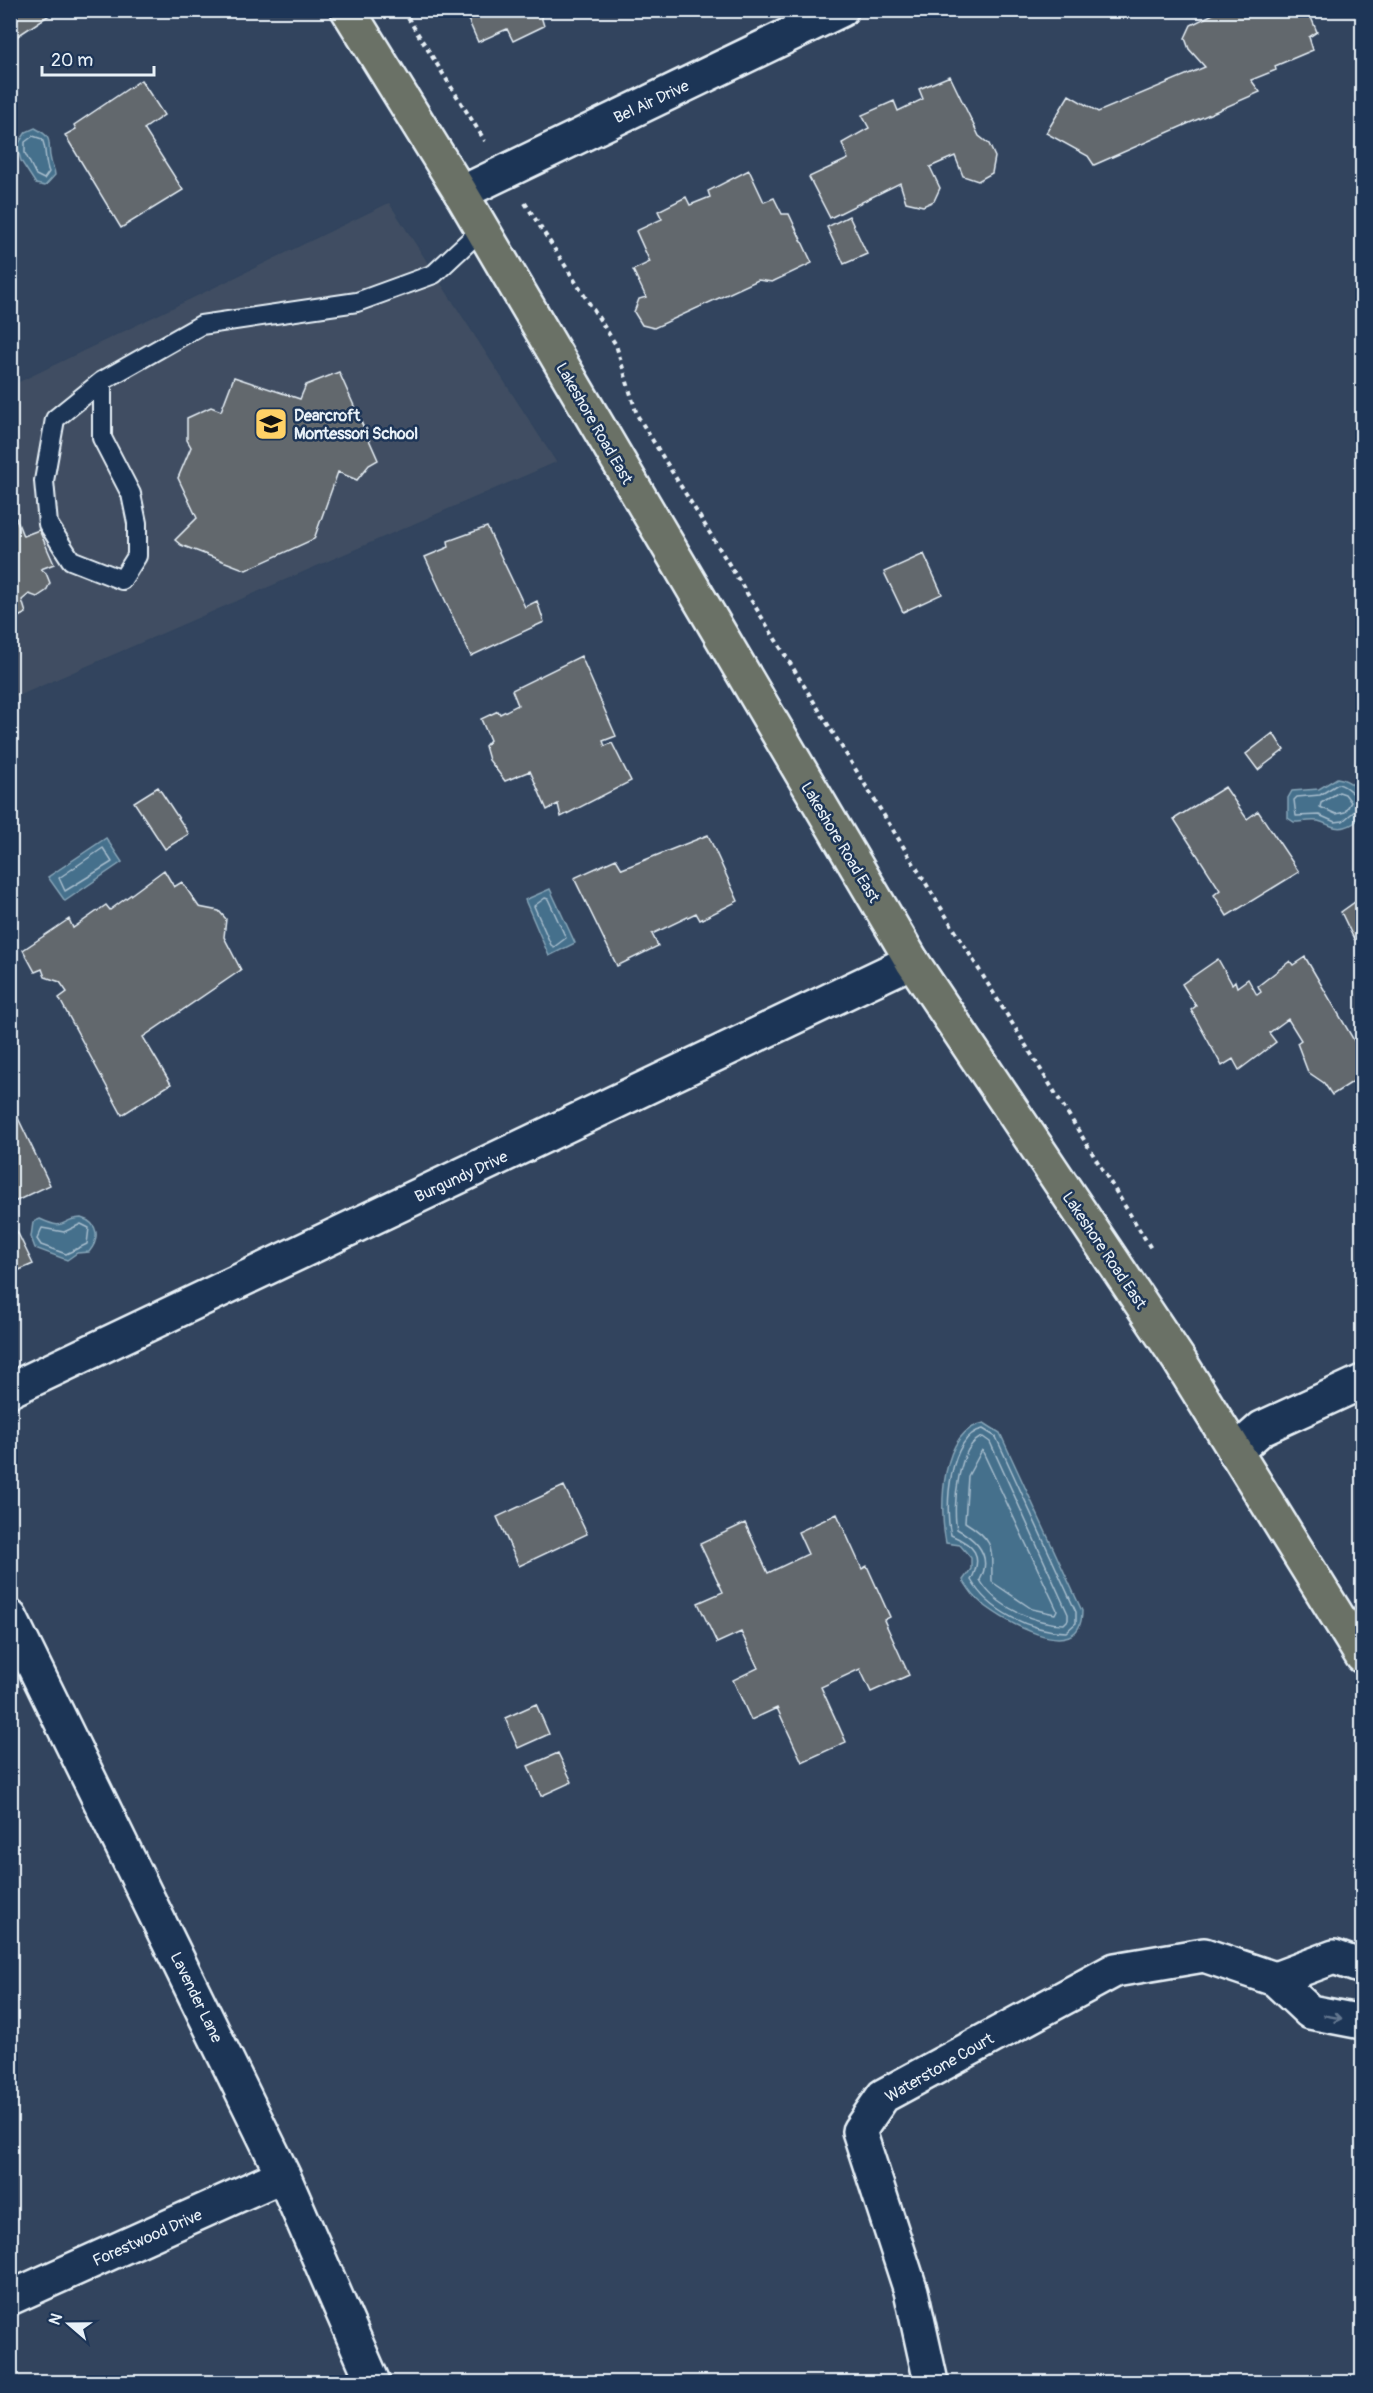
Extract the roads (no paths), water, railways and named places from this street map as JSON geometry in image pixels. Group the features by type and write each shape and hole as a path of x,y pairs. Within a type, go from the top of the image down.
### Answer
{"main road":[{"name":"Lakeshore Road East","path":"348,10 461,193 912,961 1179,1360 1362,1656"}],"street":[{"name":"Bel Air Drive","path":"461,193 841,10"},
{"name":"Burgundy Drive","path":"10,1390 912,961"},
{"path":"1235,1452 1262,1428 1362,1382"},
{"name":"Lavender Lane","path":"10,1617 18,1650 283,2175 373,2382"},
{"name":"Waterstone Court","path":"931,2382 911,2291 859,2131 883,2097 1115,1970 1204,1955 1275,1979 1310,2012 1362,2022"},
{"path":"1275,1979 1334,1957 1362,1967"},
{"name":"Forestwood Drive","path":"10,2298 283,2175"}],"lane":[{"path":"102,381 102,438 131,494 137,523 137,556 122,580 71,560 48,524 44,481 55,419 102,381 201,325 357,302 434,274 482,229"}],"water":[{"path":"35,128 48,139 51,163 55,173 45,186 36,184 21,161 17,146 26,132"},
{"path":"1337,778 1347,781 1360,793 1362,809 1360,817 1354,823 1337,828 1318,821 1294,822 1288,818 1288,798 1292,791 1319,789"},
{"path":"106,838 122,862 65,901 48,877"},
{"path":"550,889 575,943 549,956 525,900"},
{"path":"81,1218 87,1220 96,1232 95,1242 89,1252 77,1253 67,1260 35,1248 31,1237 33,1222 40,1219 59,1225"},
{"path":"984,1423 1000,1433 1082,1611 1078,1628 1068,1636 1054,1638 1037,1634 987,1607 975,1597 963,1580 971,1569 971,1558 960,1545 946,1543 943,1492 951,1456 959,1440 969,1429"}],"place":[{"name":"Dearcroft Montessori School","path":"271,424"}]}
